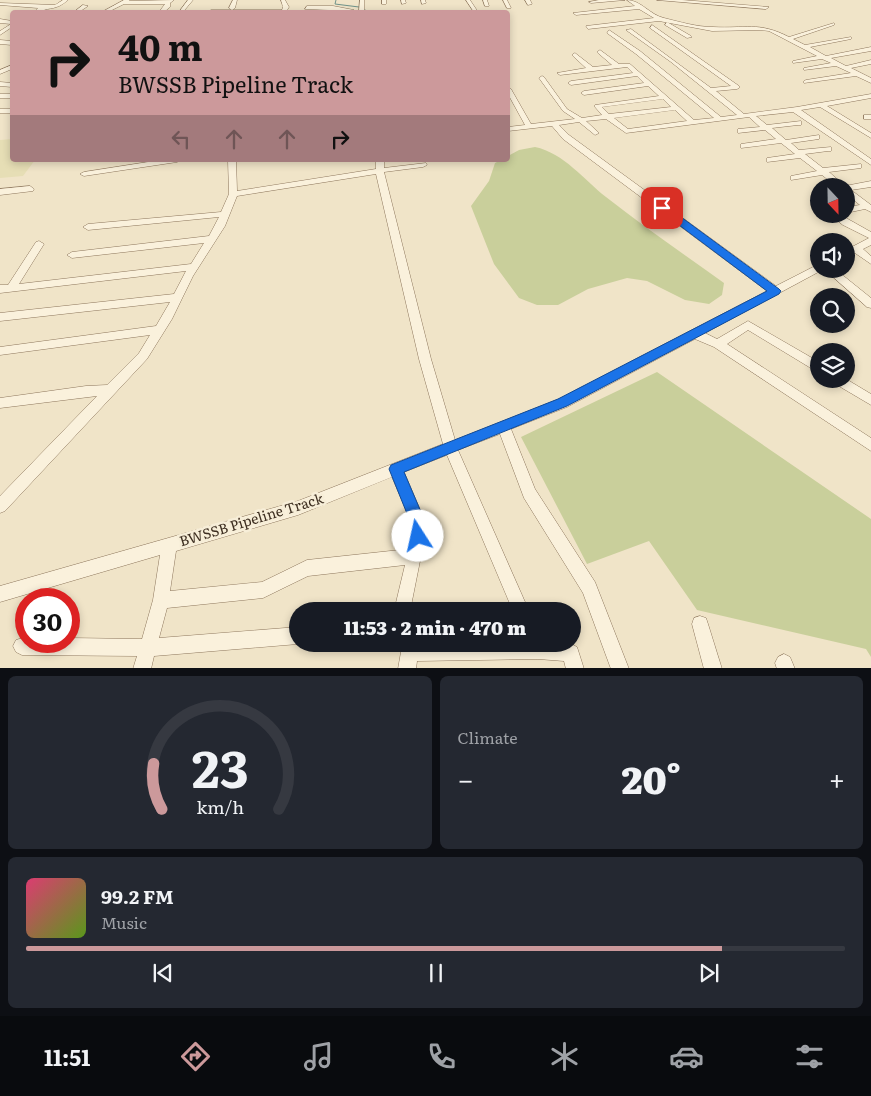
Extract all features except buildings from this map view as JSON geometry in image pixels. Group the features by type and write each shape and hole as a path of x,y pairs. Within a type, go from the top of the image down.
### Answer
{"street":[{"path":"36,10 45,0"},
{"path":"56,7 66,0"},
{"path":"183,10 191,0"},
{"path":"232,8 235,0"},
{"path":"306,0 305,10 351,10"},
{"path":"505,0 509,6"},
{"path":"591,2 623,0"},
{"path":"659,0 766,7"},
{"path":"108,10 116,4 127,2 170,1"},
{"path":"631,1 689,37"},
{"path":"631,1 716,8"},
{"path":"0,4 36,10 44,7 66,7"},
{"path":"79,10 85,6"},
{"path":"576,13 641,7"},
{"path":"211,10 262,9"},
{"path":"600,33 646,28 665,22"},
{"path":"588,27 665,22 712,29 761,28 771,30 871,81"},
{"path":"788,39 832,24"},
{"path":"646,28 696,58 737,87 710,90"},
{"path":"629,30 710,90 766,127 831,178"},
{"path":"610,32 632,46 689,96 720,119"},
{"path":"803,47 849,38"},
{"path":"795,62 871,49"},
{"path":"600,52 616,66"},
{"path":"575,55 590,69"},
{"path":"673,61 696,58"},
{"path":"845,68 871,62"},
{"path":"806,69 836,64"},
{"path":"560,73 628,65 692,122"},
{"path":"571,83 638,74"},
{"path":"806,82 857,74"},
{"path":"542,78 565,110 582,121 595,133"},
{"path":"584,93 650,84"},
{"path":"510,93 529,126"},
{"path":"665,97 598,106 609,118 626,131 794,109 871,96"},
{"path":"821,105 871,136"},
{"path":"510,129 609,118 677,108"},
{"path":"794,109 871,163"},
{"path":"741,131 809,120"},
{"path":"554,124 566,137 775,291"},
{"path":"744,146 816,137"},
{"path":"770,160 828,148"},
{"path":"84,174 164,162"},
{"path":"0,506 143,356 160,330 225,214 233,194 232,162"},
{"path":"233,194 380,165 423,166"},
{"path":"380,165 425,359 450,447 517,602"},
{"path":"794,178 858,166"},
{"path":"855,187 871,184"},
{"path":"0,192 30,189"},
{"path":"855,196 869,208"},
{"path":"855,209 869,208"},
{"path":"88,227 225,214"},
{"path":"846,223 871,236"},
{"path":"72,255 212,239"},
{"path":"871,241 856,249 871,261"},
{"path":"5,288 39,244"},
{"path":"5,288 38,286 194,267"},
{"name":"BWSSB Pipeline Track","path":"0,594 298,508 563,403 810,273"},
{"path":"840,278 871,304"},
{"path":"0,317 58,312 178,297"},
{"path":"718,344 748,325 810,363"},
{"path":"0,351 160,330"},
{"path":"693,333 718,344 871,444"},
{"path":"851,388 871,400"},
{"path":"0,404 86,391 111,390"},
{"path":"503,426 529,494 589,588 620,668"},
{"path":"396,469 420,526 404,602"},
{"path":"142,668 161,600 169,545"},
{"path":"161,600 263,590 307,568 415,556"},
{"path":"700,624 713,668"},
{"path":"80,647 148,648 289,636"},
{"path":"408,655 456,652"},
{"path":"565,652 571,653 575,668"}],"shaded area":[{"path":"10,139 10,162 34,162 23,176 0,178 0,140"}],"green space":[{"path":"535,147 545,150 564,161 620,208 724,283 722,295 709,304 685,300 647,281 627,278 588,289 558,305 537,305 519,298 494,264 471,206 489,181 495,163 510,162 510,155 519,150"},
{"path":"657,372 871,519 871,657 866,649 697,610 649,541 587,564 521,437"}],"waterway":[{"path":"336,0 335,4 359,7"}],"route":[{"path":"418,536 420,526 396,469 563,403 775,291 662,208"}]}
